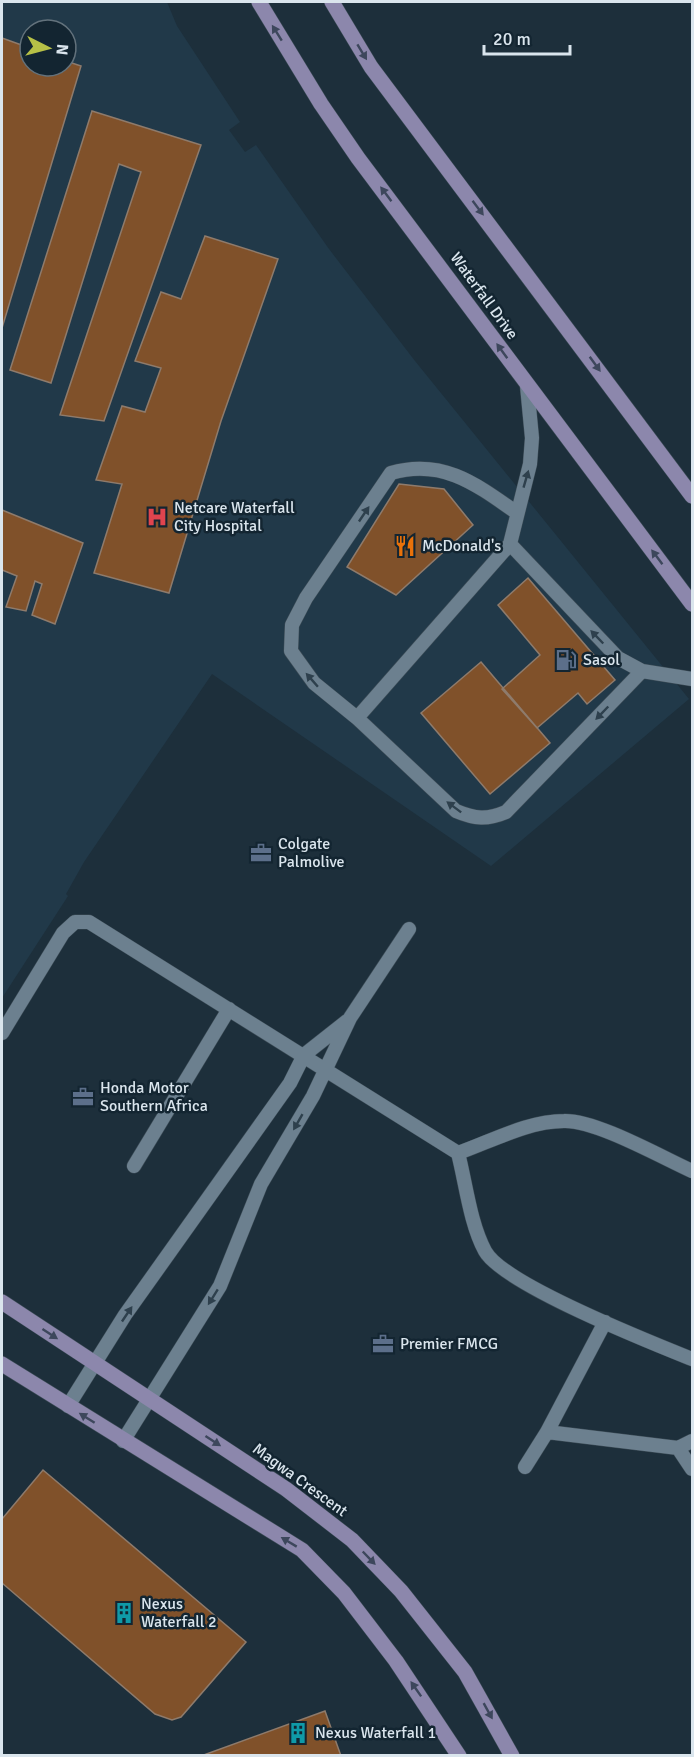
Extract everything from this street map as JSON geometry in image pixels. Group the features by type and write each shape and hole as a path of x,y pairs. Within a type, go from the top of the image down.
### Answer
{"main road":[{"name":"Waterfall Drive","path":"259,2 321,104 358,158 527,386 693,604"},
{"path":"332,2 372,67 693,496"},
{"name":"Magwa Crescent","path":"2,1302 286,1489 352,1540 401,1591 465,1672 512,1755"},
{"path":"2,1364 302,1550 344,1593 396,1661 459,1755"}],"lane":[{"path":"357,718 510,544 530,464 532,438 527,386"},
{"path":"517,513 461,477 435,468 410,468 391,473 306,598 292,625 291,651 314,683 357,718 456,811 474,819 492,818 506,812 642,671"},
{"path":"510,544 618,658 642,671 693,679"},
{"path":"2,1033 63,933 75,922 89,922 458,1153 485,1252 503,1271 605,1322 693,1359"},
{"path":"123,1441 220,1286 261,1184 326,1070 350,1018 409,929"},
{"path":"134,1166 229,1009"},
{"path":"68,1406 125,1315 290,1083 304,1055 350,1018"},
{"path":"458,1153 535,1125 566,1120 588,1124 693,1171"},
{"path":"525,1467 547,1432 605,1322"},
{"path":"547,1432 678,1448 693,1441"},
{"path":"678,1448 693,1469"}],"shaded area":[{"name":"Netcare Waterfall City Hospital","path":"2,2 167,2 177,26 240,122 229,130 245,152 256,145 329,249 415,361 689,699 491,866 212,674 84,862 66,894 68,896 2,998"}],"building":[{"path":"2,38 18,44 18,78 77,78 2,328"},
{"path":"92,111 201,145 104,421 60,415 141,172 119,164 51,383 10,370"},
{"path":"205,236 278,259 221,421 169,593 94,573 122,484 96,480 122,406 145,412 161,368 135,361 161,292 181,299"},
{"name":"McDonald's","path":"399,484 444,489 473,525 396,595 347,567"},
{"path":"2,510 83,543 55,624 32,615 42,584 35,581 26,611 6,607 17,576 2,570"},
{"path":"528,578 615,680 587,704 578,693 537,728 502,689 540,655 498,605"},
{"path":"481,662 550,743 490,794 421,713"},
{"name":"Nexus Waterfall 2","path":"43,1470 246,1642 181,1717 172,1720 155,1714 2,1583 2,1519"},
{"name":"Nexus Waterfall 1","path":"325,1711 341,1756 201,1756"}],"place":[{"name":"Netcare Waterfall City Hospital","path":"157,517"},
{"name":"McDonald's","path":"405,546"},
{"name":"Sasol","path":"566,660"},
{"name":"Colgate Palmolive","path":"261,853"},
{"name":"Honda Motor Southern Africa","path":"83,1097"},
{"name":"Premier FMCG","path":"383,1344"},
{"name":"Nexus Waterfall 2","path":"124,1613"},
{"name":"Nexus Waterfall 1","path":"298,1733"}]}
